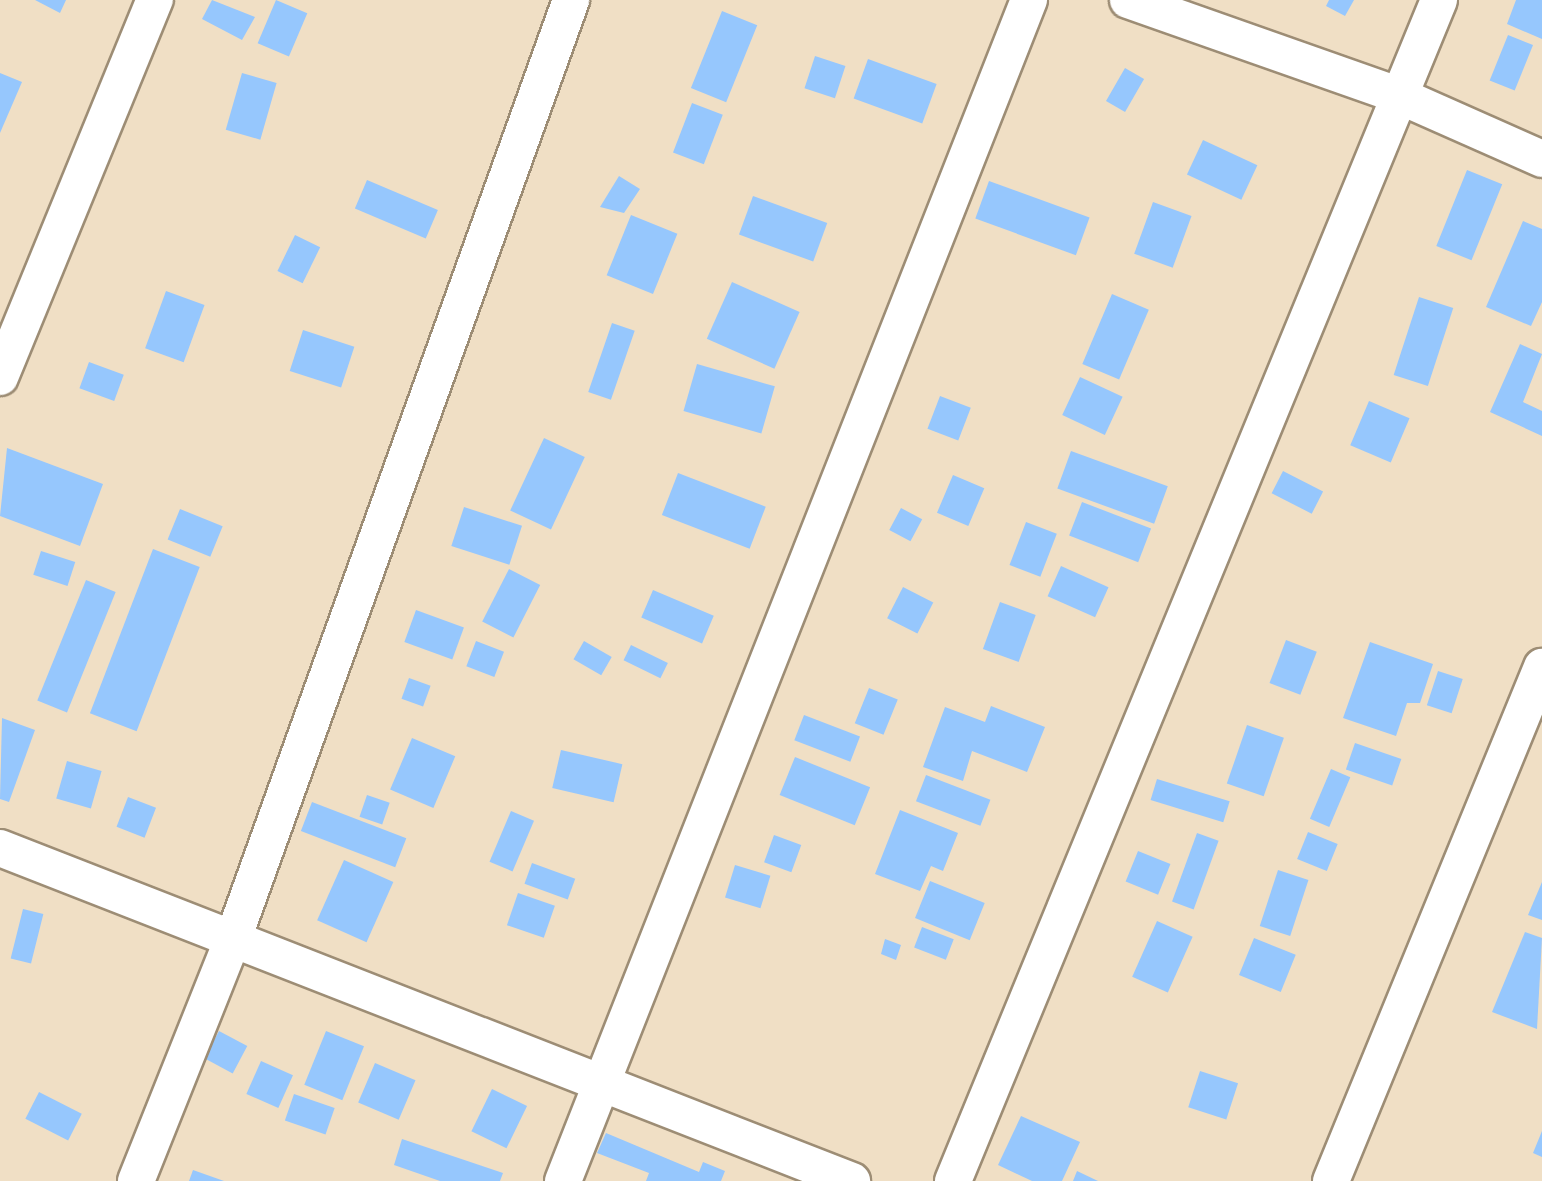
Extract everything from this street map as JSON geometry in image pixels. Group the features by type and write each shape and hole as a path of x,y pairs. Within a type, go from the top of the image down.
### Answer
{"street":[{"path":"0,377 155,0"},
{"path":"136,1181 233,939 571,0"},
{"path":"563,1181 1029,0"},
{"path":"1128,0 1400,96 1542,159"},
{"path":"953,1181 1439,0"},
{"path":"1331,1181 1542,667"},
{"path":"0,848 852,1181"}],"building":[{"path":"35,0 66,0 60,13"},
{"path":"212,0 255,17 242,40 202,19"},
{"path":"276,0 307,13 289,57 258,43"},
{"path":"1329,0 1354,0 1345,16 1326,6"},
{"path":"1516,0 1542,0 1542,39 1507,24"},
{"path":"722,11 757,25 726,102 691,88"},
{"path":"1508,35 1533,45 1515,91 1490,80"},
{"path":"815,56 845,66 835,98 804,88"},
{"path":"868,59 937,84 922,123 854,98"},
{"path":"1125,68 1144,79 1125,112 1106,101"},
{"path":"0,73 22,82 0,133"},
{"path":"242,73 277,83 260,140 226,130"},
{"path":"692,103 723,115 704,164 673,152"},
{"path":"1203,140 1257,165 1241,200 1187,174"},
{"path":"1467,170 1502,184 1472,260 1436,246"},
{"path":"619,176 640,189 624,213 600,207"},
{"path":"367,180 438,210 426,239 355,209"},
{"path":"989,181 1090,218 1076,255 975,219"},
{"path":"753,196 827,223 813,262 739,235"},
{"path":"1153,202 1192,216 1173,268 1134,254"},
{"path":"631,215 677,234 653,294 607,275"},
{"path":"1523,221 1542,229 1542,302 1531,326 1486,307"},
{"path":"295,235 320,247 303,283 277,271"},
{"path":"732,282 800,312 774,369 707,339"},
{"path":"166,291 205,305 184,362 145,348"},
{"path":"1112,294 1149,310 1119,380 1082,364"},
{"path":"1419,297 1453,308 1428,386 1394,375"},
{"path":"612,323 635,331 611,400 588,392"},
{"path":"303,330 354,347 341,388 290,371"},
{"path":"1520,344 1542,354 1523,402 1542,411 1542,436 1490,412"},
{"path":"89,362 124,375 114,401 79,388"},
{"path":"697,364 775,386 761,433 683,411"},
{"path":"1080,377 1123,397 1105,435 1062,415"},
{"path":"940,396 971,408 958,441 927,429"},
{"path":"1369,401 1410,418 1391,462 1350,445"},
{"path":"544,438 585,457 551,530 510,511"},
{"path":"7,448 103,484 80,546 0,516"},
{"path":"1071,451 1168,486 1154,524 1057,489"},
{"path":"1283,471 1323,491 1312,514 1272,493"},
{"path":"678,473 766,507 750,549 662,515"},
{"path":"953,475 984,488 968,526 937,513"},
{"path":"1082,502 1151,529 1138,562 1069,536"},
{"path":"464,507 522,526 509,565 451,546"},
{"path":"901,508 922,519 910,541 889,530"},
{"path":"180,509 223,526 210,557 168,540"},
{"path":"1026,522 1057,534 1040,577 1010,565"},
{"path":"153,549 200,567 137,731 90,713"},
{"path":"41,551 75,562 68,586 33,575"},
{"path":"1061,566 1109,587 1095,617 1048,596"},
{"path":"509,569 540,585 513,637 482,622"},
{"path":"86,580 116,592 67,713 37,701"},
{"path":"903,587 933,602 917,634 887,618"},
{"path":"653,590 714,616 702,643 641,618"},
{"path":"1000,602 1036,615 1019,662 983,649"},
{"path":"416,610 464,627 452,659 404,642"},
{"path":"1286,640 1317,652 1300,695 1270,683"},
{"path":"476,641 504,652 494,677 466,666"},
{"path":"584,641 612,657 601,675 574,659"},
{"path":"1370,642 1433,664 1420,703 1407,703 1396,736 1343,718"},
{"path":"631,645 668,663 660,678 624,660"},
{"path":"1438,671 1463,679 1452,713 1427,705"},
{"path":"409,678 431,686 423,707 401,699"},
{"path":"869,688 898,700 884,735 855,723"},
{"path":"991,706 1045,727 1027,772 972,751 963,781 923,767 945,707 985,722"},
{"path":"804,715 860,737 850,762 794,740"},
{"path":"2,718 35,730 9,802 0,799"},
{"path":"1247,725 1284,738 1264,796 1227,784"},
{"path":"412,738 455,756 433,808 390,790"},
{"path":"1355,743 1401,759 1392,785 1346,769"},
{"path":"561,750 622,764 614,802 552,788"},
{"path":"795,757 870,787 855,825 780,795"},
{"path":"67,761 102,771 91,808 56,798"},
{"path":"1331,769 1350,777 1329,827 1310,819"},
{"path":"926,775 990,800 980,826 916,801"},
{"path":"1157,779 1230,801 1223,822 1151,800"},
{"path":"367,795 390,803 382,825 360,817"},
{"path":"128,797 156,808 145,838 117,827"},
{"path":"312,802 406,838 395,867 301,831"},
{"path":"900,810 958,833 943,871 931,866 920,891 875,874"},
{"path":"511,811 534,821 513,871 490,862"},
{"path":"1308,832 1338,844 1327,871 1297,859"},
{"path":"1197,833 1219,841 1194,909 1172,902"},
{"path":"774,835 801,845 791,872 764,862"},
{"path":"1138,851 1170,864 1158,895 1126,882"},
{"path":"344,860 393,882 366,942 317,920"},
{"path":"532,863 575,879 568,899 524,884"},
{"path":"735,865 770,876 760,908 725,898"},
{"path":"1278,870 1308,880 1290,936 1260,926"},
{"path":"930,881 985,903 970,940 915,918"},
{"path":"1542,882 1542,920 1528,915"},
{"path":"518,893 555,906 544,938 507,925"},
{"path":"23,909 43,914 31,964 11,958"},
{"path":"1157,921 1193,937 1168,993 1132,977"},
{"path":"922,927 954,939 946,960 914,948"},
{"path":"1525,932 1542,938 1537,1029 1492,1012"},
{"path":"1254,938 1296,955 1281,992 1239,975"},
{"path":"885,939 901,945 896,960 881,954"},
{"path":"219,1031 247,1046 233,1073 204,1058"},
{"path":"326,1031 364,1046 342,1100 304,1085"},
{"path":"261,1061 293,1075 278,1108 246,1094"},
{"path":"375,1063 416,1080 399,1120 358,1103"},
{"path":"1200,1071 1238,1083 1226,1120 1188,1107"},
{"path":"492,1089 527,1106 506,1148 471,1131"},
{"path":"39,1092 82,1114 68,1141 25,1119"},
{"path":"294,1094 335,1108 326,1134 285,1120"},
{"path":"1021,1116 1080,1142 1062,1181 1032,1181 998,1165"},
{"path":"1542,1131 1542,1157 1533,1153"},
{"path":"606,1133 699,1172 703,1162 725,1171 721,1181 646,1181 649,1173 597,1153"},
{"path":"402,1139 503,1173 500,1181 440,1181 394,1165"},
{"path":"193,1170 224,1181 189,1181"},
{"path":"1077,1171 1098,1181 1073,1181"}]}
